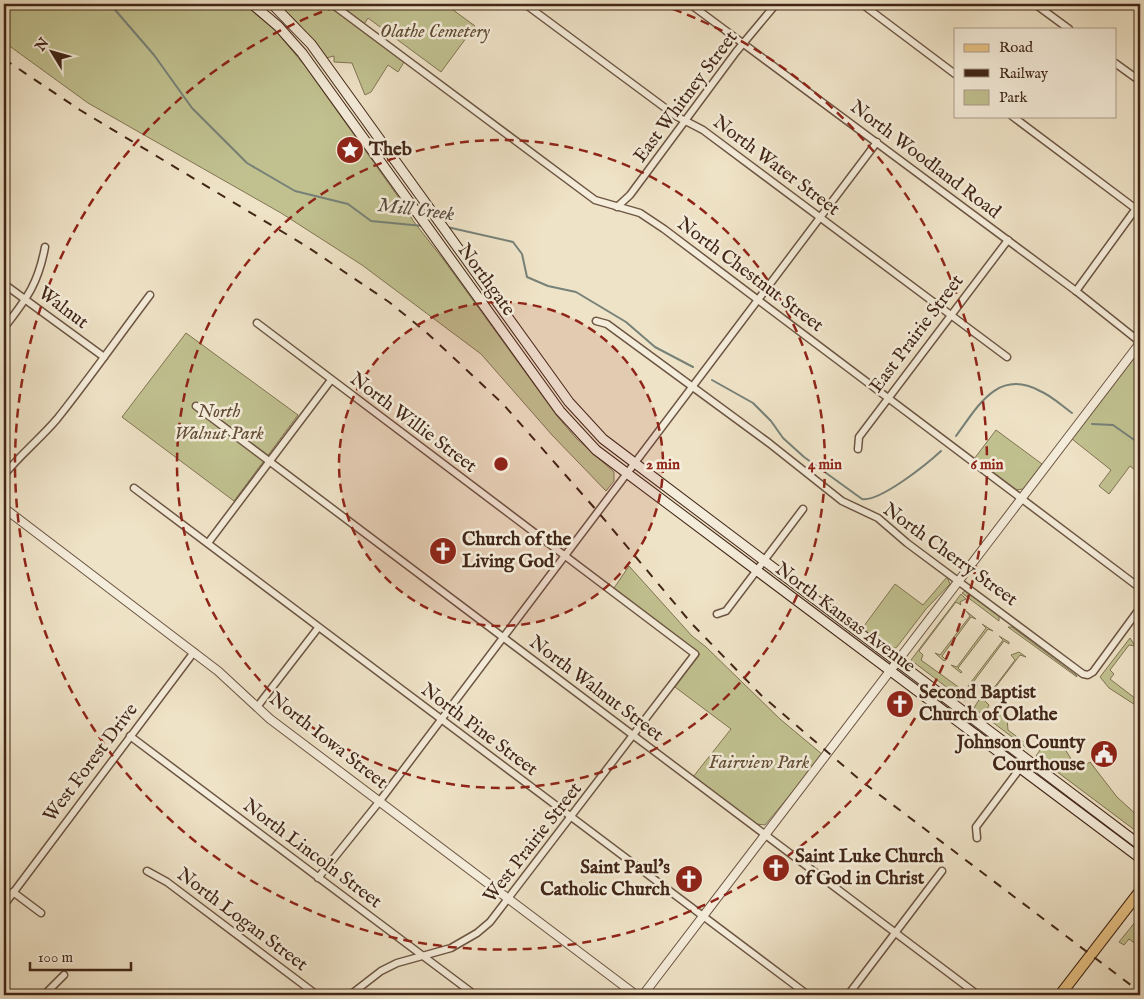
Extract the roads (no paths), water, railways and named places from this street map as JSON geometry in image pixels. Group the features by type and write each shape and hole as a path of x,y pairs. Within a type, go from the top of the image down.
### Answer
{"main road":[{"name":"Northgate","path":"252,4 278,26 302,53 560,411 596,450 626,474"},
{"name":"Northgate","path":"272,4 311,44 569,402 597,434 634,464"},
{"name":"North Kansas Avenue","path":"634,464 1140,844"},
{"name":"North Kansas Avenue","path":"626,474 1140,858"},
{"path":"1060,995 1140,891"}],"street":[{"name":"North Chestnut Street","path":"332,4 580,190 602,204 640,213 648,218 1140,588"},
{"name":"North Water Street","path":"525,4 676,116 703,130 1007,357"},
{"name":"North Woodland Road","path":"690,4 1076,291 1140,343"},
{"name":"East Whitney Street","path":"617,207 630,195 776,4"},
{"path":"862,4 954,73"},
{"path":"1035,4 1068,28"},
{"path":"1116,64 1140,81"},
{"path":"1015,118 1138,206 1076,291"},
{"path":"318,878 379,802 877,142"},
{"name":"East Prairie Street","path":"858,449 859,438 1008,240"},
{"path":"4,328 26,298 39,273 45,247"},
{"name":"Walnut","path":"4,284 26,298 104,357"},
{"path":"4,475 20,454 37,442 57,419 150,295"},
{"name":"North Cherry Street","path":"596,321 607,324 693,386 769,442 842,501 878,518 907,543 960,580 1080,672 1090,674 1140,608"},
{"name":"North Willie Street","path":"257,323 696,654"},
{"path":"643,995 1140,343"},
{"path":"208,543 331,380"},
{"name":"North Walnut Street","path":"196,406 978,995"},
{"name":"North Pine Street","path":"134,488 808,995"},
{"name":"North Iowa Street","path":"4,508 194,652 257,707 379,802 636,995"},
{"path":"717,614 726,611 803,509"},
{"path":"257,707 318,628"},
{"name":"West Forest Drive","path":"5,901 194,652"},
{"name":"West Prairie Street","path":"350,995 381,971 397,963 451,948 477,933 490,922 696,654"},
{"name":"North Lincoln Street","path":"130,736 475,995"},
{"path":"976,838 976,826 1027,760"},
{"name":"North Logan Street","path":"147,871 167,882 317,995"},
{"path":"848,995 942,871"},
{"path":"13,892 40,913"},
{"path":"44,995 64,975"}],"waterway":[{"name":"Mill Creek","path":"110,4 154,55 192,108 247,163 295,191 348,204 371,221 423,226"},
{"name":"Mill Creek","path":"447,227 513,242 522,254 527,277 548,286 576,292 626,322 655,347 693,367"},
{"name":"Mill Creek","path":"712,380 753,403 771,421 783,438 804,457 862,499 880,495 891,489 915,473 941,451"},
{"name":"Mill Creek","path":"956,436 972,413 990,394 1001,387 1012,384 1025,385 1044,393 1072,413"},
{"name":"Mill Creek","path":"1092,424 1113,425 1140,444"}],"railway":[{"path":"4,59 80,110 306,246 389,302 426,332 503,404 598,512 692,624 761,695 860,780 1140,992"}],"place":[{"name":"Theb","path":"350,150"},
{"name":"Church of the Living God","path":"443,551"},
{"name":"Second Baptist Church of Olathe","path":"900,704"},
{"name":"Johnson County Courthouse","path":"1104,754"},
{"name":"Saint Luke Church of God in Christ","path":"776,868"},
{"name":"Saint Paul's Catholic Church","path":"689,879"}],"park label":[{"name":"Olathe Cemetery","path":"435,32"},
{"name":"North Walnut Park","path":"219,423"},
{"name":"Fairview Park","path":"759,763"}]}
